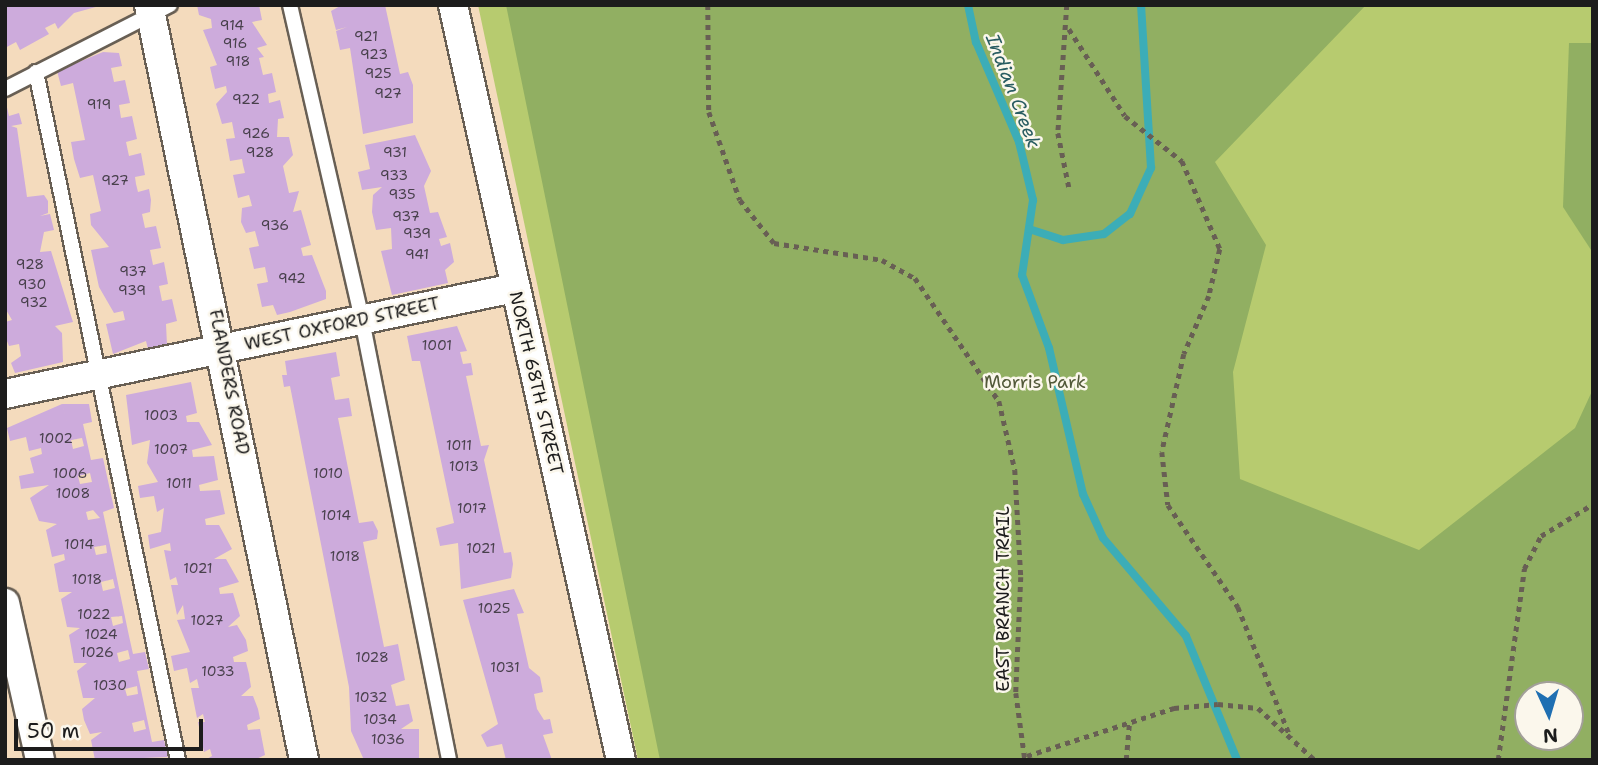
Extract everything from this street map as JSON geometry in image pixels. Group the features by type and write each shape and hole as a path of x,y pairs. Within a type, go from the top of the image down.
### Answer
{"street":[{"name":"NORTH 68TH STREET","path":"453,5 621,760"},
{"name":"FLANDERS ROAD","path":"156,7 304,760"},
{"name":"WEST OXFORD STREET","path":"5,394 514,288"},
{"path":"5,603 40,760"}],"lane":[{"path":"290,5 362,320 449,760"},
{"path":"5,89 156,7"},
{"path":"36,72 178,760"}],"path":[{"name":"EAST BRANCH TRAIL","path":"708,5 709,112 740,200 774,243 882,260 915,278 999,401 1016,470 1021,578 1016,693 1026,757"},
{"path":"1067,5 1069,29 1058,70 1058,120 1069,187"},
{"path":"1069,29 1125,116 1182,161 1220,248 1209,296 1184,354 1162,452 1168,505 1238,607 1291,738"},
{"path":"1498,760 1524,569 1541,536 1593,503"},
{"path":"1026,757 1129,721 1218,704 1258,708 1315,760"},
{"path":"1126,760 1129,721"}],"green space":[{"name":"Morris Park","path":"478,5 1593,5 1593,760 638,760"},
{"name":"Morris Park","path":"506,5 1366,5 1215,162 1266,245 1233,372 1240,479 1419,550 1575,428 1593,389 1593,760 660,760"},
{"path":"1569,43 1593,43 1593,253 1563,207"}],"building":[{"path":"5,5 103,5 74,13 58,29 55,23 45,28 49,34 20,50 16,42 5,48"},
{"path":"197,5 259,5 262,20 252,22 267,45 257,48 264,57 259,58 263,75 272,73 276,92 268,94 269,103 280,100 284,118 278,119 277,137 289,137 293,155 283,166 289,193 299,191 293,212 301,210 311,245 301,248 303,256 312,255 326,291 326,299 277,315 273,305 262,307 257,284 268,282 265,267 254,269 249,248 259,246 255,231 246,233 241,222 242,208 252,206 249,195 238,198 233,175 245,173 242,159 230,161 226,139 235,138 232,122 222,124 216,104 227,92 226,86 215,89 210,67 217,65 203,30 212,28 211,19 199,15"},
{"path":"342,5 385,5 400,74 408,72 413,85 413,123 363,134 350,48 340,50 336,31 347,27 336,30 331,11"},
{"path":"103,52 119,53 122,66 111,68 114,82 125,80 130,103 119,105 121,118 132,116 137,139 126,142 129,156 141,153 145,175 135,177 136,184 138,192 149,189 151,200 150,212 142,214 145,228 156,226 161,248 150,250 153,265 164,262 168,284 159,286 162,301 172,299 177,321 166,324 167,345 148,349 146,341 113,354 106,324 125,320 123,311 114,313 99,287 91,250 109,247 91,225 90,214 101,211 93,175 80,178 74,159 71,142 85,140 73,83 61,86 57,71"},
{"path":"6,103 9,116 19,113 22,124 11,126 17,128 27,197 44,195 48,201 48,213 40,216 50,214 54,230 44,232 40,252 51,251 73,322 55,326 62,333 63,362 15,373 11,363 21,356 19,344 9,346 5,336 5,322 12,320 5,308"},
{"path":"415,135 431,171 424,186 430,213 438,212 447,237 439,239 441,246 450,243 454,262 445,270 448,283 392,295 381,251 392,249 391,228 376,230 372,212 373,195 382,187 362,190 358,172 370,169 365,145"},
{"path":"457,326 467,351 460,352 463,364 471,363 473,375 466,376 481,446 489,445 484,460 504,553 511,552 513,564 511,578 461,589 458,543 440,546 436,528 454,523 420,361 412,361 407,336"},
{"path":"336,352 340,376 331,378 335,400 349,398 352,416 338,418 359,523 373,521 378,531 377,539 363,542 384,647 398,644 405,680 391,685 396,706 409,704 413,721 401,729 419,729 419,760 364,760 351,731 349,687 290,386 284,387 282,375 287,375 285,361"},
{"path":"191,382 197,413 186,416 187,422 199,422 212,445 192,450 193,457 214,456 218,480 199,485 200,491 220,490 225,514 205,519 206,525 219,525 232,549 214,559 226,559 239,582 219,588 220,594 233,593 240,616 228,627 237,625 246,640 248,651 233,657 234,662 246,662 249,674 251,687 241,696 253,696 258,709 260,719 247,725 248,730 260,729 265,755 254,760 205,760 212,756 210,749 204,752 198,722 205,722 203,714 197,718 191,688 199,688 197,679 190,683 187,668 174,671 171,656 190,652 177,620 185,619 183,605 177,615 171,585 178,585 176,577 170,580 164,550 171,551 170,543 150,549 148,535 161,532 164,508 157,512 154,496 140,498 138,486 158,482 147,463 150,440 132,445 126,395"},
{"path":"62,404 89,404 92,422 83,424 91,460 103,458 114,508 103,512 133,654 145,652 149,669 137,671 152,742 164,740 168,757 95,760 91,740 102,732 90,734 82,709 95,698 83,698 77,671 87,663 74,663 69,635 80,628 67,627 61,599 72,592 59,592 54,564 65,560 64,554 52,557 46,530 57,524 39,521 30,498 49,485 21,489 19,476 34,473 30,458 42,454 41,448 29,451 26,437 10,441 7,428","holes":["82,438 84,446 73,449 71,440","90,473 92,482 80,484 78,476","93,510 100,518 88,520 86,512","106,545 107,553 96,555 94,547","113,579 115,588 103,591 101,582","122,616 123,623 113,626 111,617","128,650 130,659 119,662 117,653","137,686 138,694 127,696 125,689","144,720 146,729 134,732 132,723"]},
{"path":"514,589 524,613 517,614 529,668 540,677 543,692 534,694 537,709 544,720 550,719 553,733 543,735 552,760 506,760 502,744 487,747 481,735 498,724 463,600"}],"waterway":[{"name":"Indian Creek","path":"968,5 976,42 1019,142 1033,200 1022,275 1049,348 1083,494 1103,538 1186,636 1237,760"},
{"path":"1029,229 1063,240 1104,234 1130,214 1151,168 1141,5"}]}
